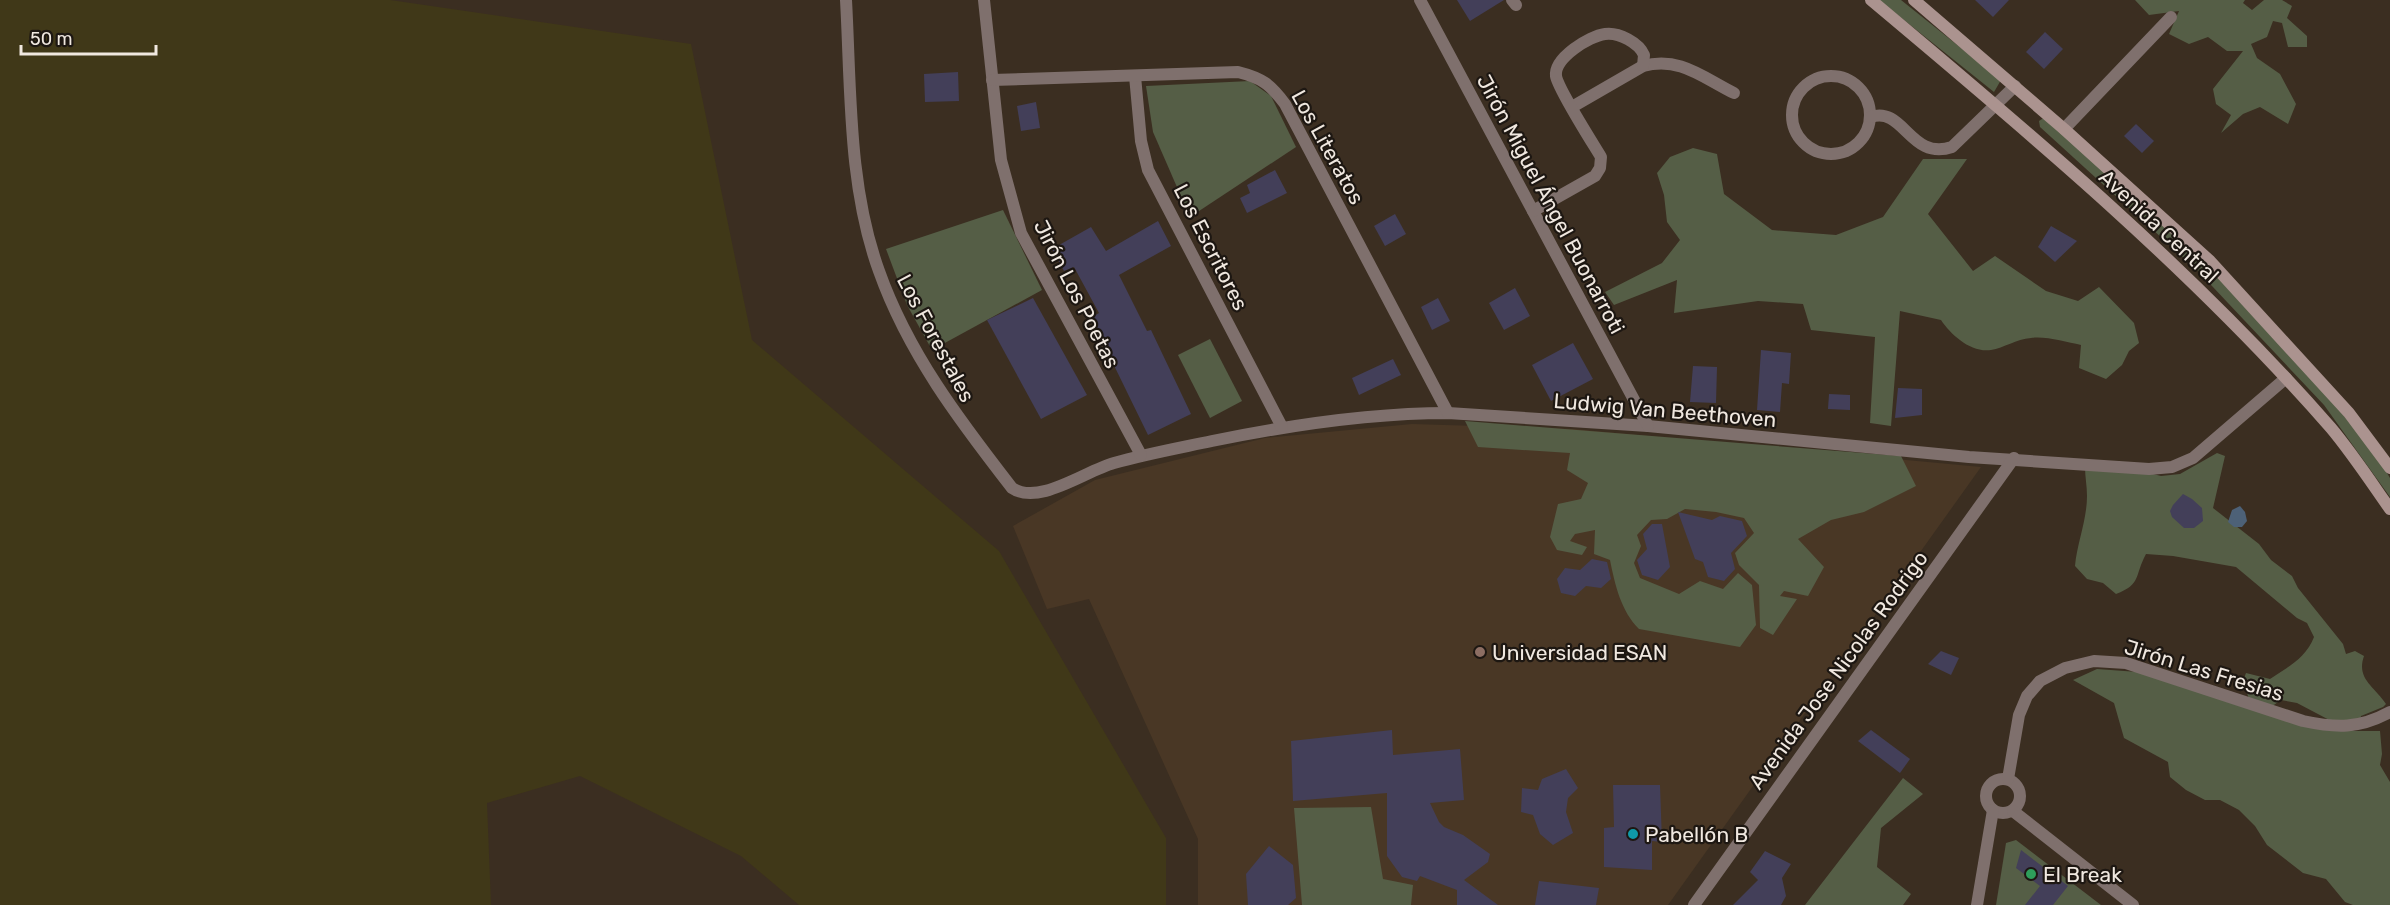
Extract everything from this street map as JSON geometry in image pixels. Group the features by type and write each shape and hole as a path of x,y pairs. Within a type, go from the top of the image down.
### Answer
{"street":[{"name":"Los Forestales","path":"846,0 858,183 879,271 899,319 956,416 1012,489 1021,494"},
{"name":"Jirón Los Poetas","path":"984,0 1001,160 1021,233 1140,455"},
{"name":"Jirón Miguel Ángel Buonarroti","path":"1420,0 1648,426"},
{"name":"Avenida Central","path":"1871,0 1996,104 2203,292 2286,378 2332,430 2390,509"},
{"name":"Avenida Central","path":"1914,0 2064,129 2210,261 2349,413 2390,468"},
{"path":"2064,129 2171,17"},
{"path":"1533,211 1595,176 1600,168 1601,157 1557,80 1558,64 1563,57 1592,39 1607,33 1632,42 1644,55 1643,66"},
{"path":"1572,107 1643,66 1653,63 1677,64 1734,93"},
{"name":"Los Literatos","path":"992,80 1238,72 1256,77 1273,87 1285,104 1448,413"},
{"path":"1827,75 1853,82 1863,91 1869,103 1871,117 1862,140 1853,149 1842,154 1829,155 1817,153 1798,137 1793,126 1792,112 1795,99 1803,88 1813,80 1827,75"},
{"name":"Los Escritores","path":"1136,76 1141,141 1148,170 1282,427"},
{"path":"1871,117 1880,114 1889,117 1928,149 1940,151 1952,147 2015,86"},
{"name":"Ludwig Van Beethoven","path":"1021,494 1032,495 1044,492 1105,466 1140,455 1282,427 1417,413 1648,426 1937,454 2149,469 2172,467 2193,458 2286,378"},
{"name":"Avenida Jose Nicolas Rodrigo","path":"1694,905 2014,458"},
{"name":"Jirón Las Fresias","path":"2008,779 2019,716 2027,696 2040,681 2065,668 2094,661 2126,663 2303,721 2327,726 2355,726 2375,720 2390,712"},
{"path":"2008,779 2017,786 2020,796 2017,807 2013,811 2002,813 1993,810 1986,800 1988,788 1996,780 2008,779"},
{"path":"1977,905 1993,810"},
{"path":"2013,811 2133,905"}],"shaded area":[{"name":"Universidad ESAN","path":"1412,424 1573,429 1981,467 1668,905 1198,905 1198,839 1089,599 1047,609 1013,526 1095,480 1265,438"}],"green space":[{"path":"1879,0 1901,0 2001,80 1994,92"},
{"path":"2135,0 2245,0 2243,3 2252,10 2264,0 2282,0 2292,6 2287,18 2307,36 2307,47 2288,47 2282,23 2273,21 2267,37 2251,44 2257,58 2280,74 2296,104 2288,124 2260,107 2243,114 2221,133 2231,115 2216,104 2213,89 2243,51 2227,51 2208,37 2189,44 2169,34 2179,11 2149,15"},
{"path":"1250,81 1271,96 1296,147 1190,217 1153,132 1146,86"},
{"path":"2045,117 2204,262 2332,400 2380,461 2390,478 2390,497 2324,405 2196,269 2040,127 2039,121"},
{"path":"1693,148 1717,154 1724,194 1772,230 1836,235 1883,217 1923,159 1967,159 1928,214 1973,271 1995,256 2046,291 2078,301 2099,287 2134,323 2139,343 2129,351 2122,365 2106,379 2079,368 2081,345 2037,338 2020,340 1991,350 1976,349 1962,342 1941,320 1900,311 1891,426 1870,423 1875,337 1811,330 1803,304 1758,301 1674,313 1677,280 1614,305 1605,292 1662,263 1680,240 1667,222 1664,195 1657,173 1670,157"},
{"path":"1003,210 1042,290 932,350 907,305 886,249"},
{"path":"1210,339 1242,401 1210,418 1178,355"},
{"path":"1465,421 1901,456 1916,486 1864,512 1831,520 1798,539 1824,567 1808,596 1784,591 1780,596 1797,599 1773,635 1760,628 1759,585 1739,565 1735,553 1754,533 1744,518 1685,509 1667,519 1651,520 1637,535 1641,546 1634,563 1640,578 1679,594 1700,581 1723,589 1738,573 1752,585 1756,625 1740,647 1639,629 1623,606 1610,560 1594,554 1595,530 1575,534 1570,541 1587,547 1582,555 1557,550 1550,537 1558,504 1581,499 1588,483 1567,470 1570,453 1478,447"},
{"path":"2217,453 2225,456 2213,508 2259,544 2271,560 2292,576 2298,588 2343,644 2346,654 2355,651 2364,656 2362,671 2364,677 2386,704 2383,707 2361,716 2360,720 2335,723 2297,703 2281,700 2271,707 2249,699 2243,681 2246,673 2270,679 2301,656 2314,637 2307,623 2297,618 2236,567 2173,556 2146,554 2134,583 2116,594 2103,583 2087,579 2075,566 2087,505 2085,467 2145,472 2161,476 2180,474"},
{"path":"2097,669 2138,672 2355,731 2380,731 2382,754 2380,765 2390,782 2390,905 2353,905 2345,902 2326,879 2303,873 2267,845 2255,826 2239,810 2220,800 2205,800 2186,790 2170,777 2168,762 2124,738 2114,703 2073,680"},
{"path":"1903,778 1923,794 1881,828 1877,867 1911,894 1903,905 1805,905"},
{"path":"1371,807 1383,879 1413,885 1411,905 1302,905 1294,808"},
{"name":"El Break","path":"2016,840 2101,905 1996,905 2006,843"}],"sand":[{"path":"0,0 390,0 691,44 752,340 999,551 1166,838 1166,905 799,905 741,856 580,776 487,803 491,905 0,905"}],"water":[{"path":"2240,506 2245,512 2247,521 2242,527 2234,527 2228,522 2232,510"}],"building":[{"path":"1457,0 1504,0 1470,21"},
{"path":"1975,0 2009,0 1993,17"},
{"path":"2045,32 2063,49 2044,69 2026,52"},
{"path":"958,72 959,101 925,102 924,74"},
{"path":"1036,102 1040,128 1021,131 1017,106"},
{"path":"2136,124 2154,141 2142,153 2124,136"},
{"path":"1275,170 1287,193 1247,213 1240,198 1250,193 1247,185"},
{"path":"1395,214 1406,234 1385,246 1374,226"},
{"path":"1158,221 1171,246 1119,275 1147,331 1151,330 1191,414 1148,435 1089,319 1099,313 1074,267 1064,271 1052,249 1091,227 1106,251"},
{"path":"2051,226 2077,241 2055,262 2038,247"},
{"path":"1515,288 1530,316 1504,330 1489,303"},
{"path":"1033,298 1087,395 1041,419 987,320"},
{"path":"1438,298 1450,321 1432,330 1421,307"},
{"path":"1573,343 1593,379 1551,401 1532,365"},
{"path":"1761,350 1791,353 1789,384 1782,383 1780,412 1757,410"},
{"path":"1393,359 1401,375 1359,395 1352,378"},
{"path":"1693,366 1717,367 1716,403 1690,402"},
{"path":"1898,388 1922,389 1922,415 1895,418"},
{"path":"1829,394 1850,395 1850,410 1828,409"},
{"path":"2183,494 2202,508 2203,521 2194,528 2184,528 2172,517 2170,511"},
{"path":"1678,512 1712,520 1720,516 1742,521 1747,536 1731,553 1735,569 1724,581 1708,577 1703,562 1695,559"},
{"path":"1652,524 1662,524 1670,567 1658,580 1642,575 1637,560 1647,549 1643,534"},
{"path":"1592,559 1607,562 1611,579 1601,588 1586,586 1575,596 1561,593 1557,579 1565,568 1580,570"},
{"path":"1941,651 1959,658 1951,675 1928,664"},
{"path":"1392,730 1393,755 1460,749 1464,800 1430,803 1444,827 1463,835 1490,854 1488,862 1464,880 1498,905 1457,905 1457,890 1420,876 1417,881 1402,877 1387,856 1387,793 1293,801 1291,741"},
{"path":"1871,730 1910,759 1900,773 1858,741"},
{"path":"1566,769 1578,788 1568,798 1566,812 1573,833 1553,845 1540,834 1533,815 1521,812 1522,788 1538,790 1542,779"},
{"name":"Pabellón B","path":"1613,785 1660,785 1662,842 1652,841 1652,870 1604,867 1604,828 1614,827"},
{"path":"1269,846 1293,865 1296,898 1288,905 1248,905 1246,874"},
{"path":"2021,850 2068,886 2053,905 2025,905 2040,886 2016,868"},
{"path":"1765,851 1791,864 1782,878 1786,896 1781,905 1733,905 1758,880 1750,872"},
{"path":"1539,881 1599,888 1596,905 1535,905"}],"place":[{"name":"Universidad ESAN","path":"1480,652"},
{"name":"Pabellón B","path":"1633,834"},
{"name":"El Break","path":"2031,874"}]}
